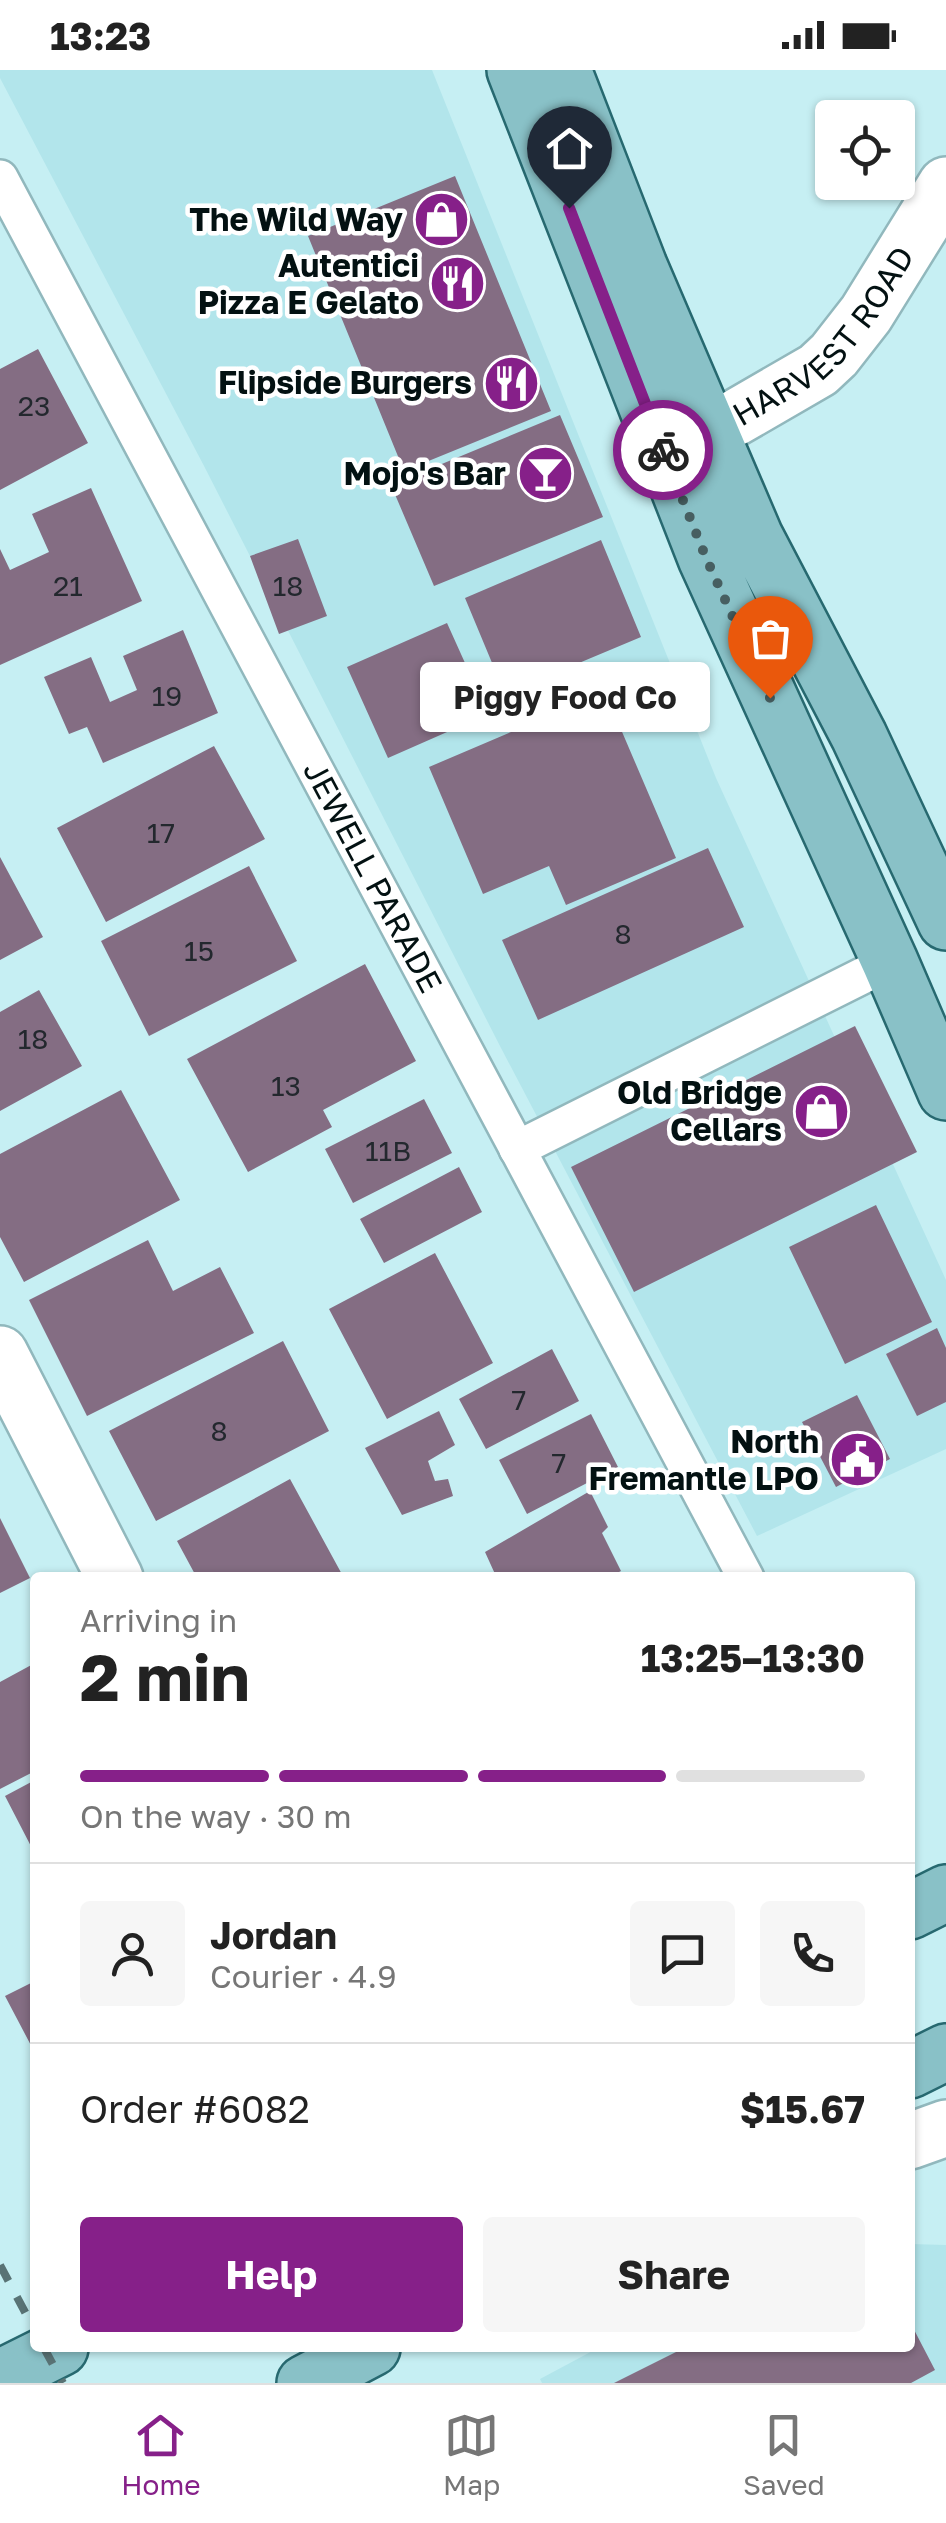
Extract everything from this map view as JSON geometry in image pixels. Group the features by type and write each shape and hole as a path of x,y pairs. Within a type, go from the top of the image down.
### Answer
{"main road":[{"path":"514,70 686,439 755,537 859,736 946,922"},
{"path":"563,70 639,266 686,439 706,558 946,1092"},
{"path":"915,2068 946,2052"},
{"path":"0,2378 52,2352"},
{"path":"305,2383 364,2352"}],"street":[{"name":"HARVEST ROAD","path":"686,439 735,418 818,370 834,355 866,314 946,185"},
{"path":"0,1354 112,1572"},
{"path":"915,2138 946,2128"}],"lane":[{"name":"JEWELL PARADE","path":"0,178 743,1572"},
{"path":"517,1149 890,962"}],"shaded area":[{"path":"0,70 432,70 716,778 946,1280 946,1449 757,1536 0,78"},
{"path":"915,2244 946,2245 946,2383 542,2383 540,2379 591,2352 915,2352"}],"building":[{"path":"455,176 551,411 404,471 308,236"},
{"path":"38,349 88,443 0,490 0,369"},
{"path":"560,415 603,517 434,586 391,485"},
{"path":"91,488 142,601 0,665 0,549 10,570 49,552 32,514"},
{"path":"298,539 327,616 279,634 250,556"},
{"path":"601,540 641,637 505,694 465,598"},
{"path":"447,623 488,714 388,758 347,667"},
{"path":"183,630 218,713 103,763 87,727 69,734 44,677 91,657 110,702 137,690 123,656"},
{"path":"605,692 676,858 566,905 549,866 483,894 429,767"},
{"path":"214,746 265,839 106,922 57,828"},
{"path":"708,848 744,927 538,1020 502,940"},
{"path":"0,857 43,937 0,960"},
{"path":"249,866 297,961 149,1036 101,941"},
{"path":"365,964 416,1061 323,1110 332,1127 248,1172 187,1059"},
{"path":"39,990 82,1066 0,1111 0,1012"},
{"path":"855,1026 917,1152 634,1292 571,1167"},
{"path":"121,1090 180,1200 24,1282 0,1237 0,1154"},
{"path":"424,1099 452,1153 353,1203 325,1149"},
{"path":"459,1167 482,1212 384,1263 360,1219"},
{"path":"876,1205 932,1322 845,1364 789,1247"},
{"path":"148,1240 173,1291 220,1267 254,1333 87,1416 29,1300"},
{"path":"435,1253 493,1363 387,1419 329,1309"},
{"path":"937,1328 946,1348 946,1402 917,1416 886,1354"},
{"path":"283,1341 329,1431 156,1521 109,1431"},
{"path":"552,1349 579,1401 486,1449 459,1399"},
{"path":"857,1395 890,1459 836,1487 802,1422"},
{"path":"439,1411 455,1445 428,1461 435,1481 448,1479 453,1496 402,1515 365,1448"},
{"path":"591,1414 618,1467 527,1514 499,1460"},
{"path":"290,1479 341,1572 194,1572 177,1541"},
{"path":"590,1491 608,1527 602,1533 621,1571 494,1572 485,1552"},
{"path":"0,1518 30,1578 0,1593"},
{"path":"30,1666 30,1774 0,1789 0,1682"},
{"path":"30,1783 30,1844 5,1796"},
{"path":"30,1984 30,2044 5,1996"},
{"path":"915,2332 935,2370 911,2383 614,2383 676,2352 915,2352"}],"railway":[{"path":"0,2265 30,2322"},
{"path":"46,2352 63,2383"}],"way so far":[{"path":"663,450 706,558 770,698"}],"place":[{"name":"The Wild Way","path":"442,220"},
{"name":"Autentici Pizza E Gelato","path":"458,284"},
{"name":"Flipside Burgers","path":"511,383"},
{"name":"Mojo's Bar","path":"545,474"},
{"name":"Piggy Food Co","path":"770,698"},
{"name":"Old Bridge Cellars","path":"821,1111"},
{"name":"North Fremantle LPO","path":"858,1460"}],"route":[{"path":"569,208 663,450"}]}
